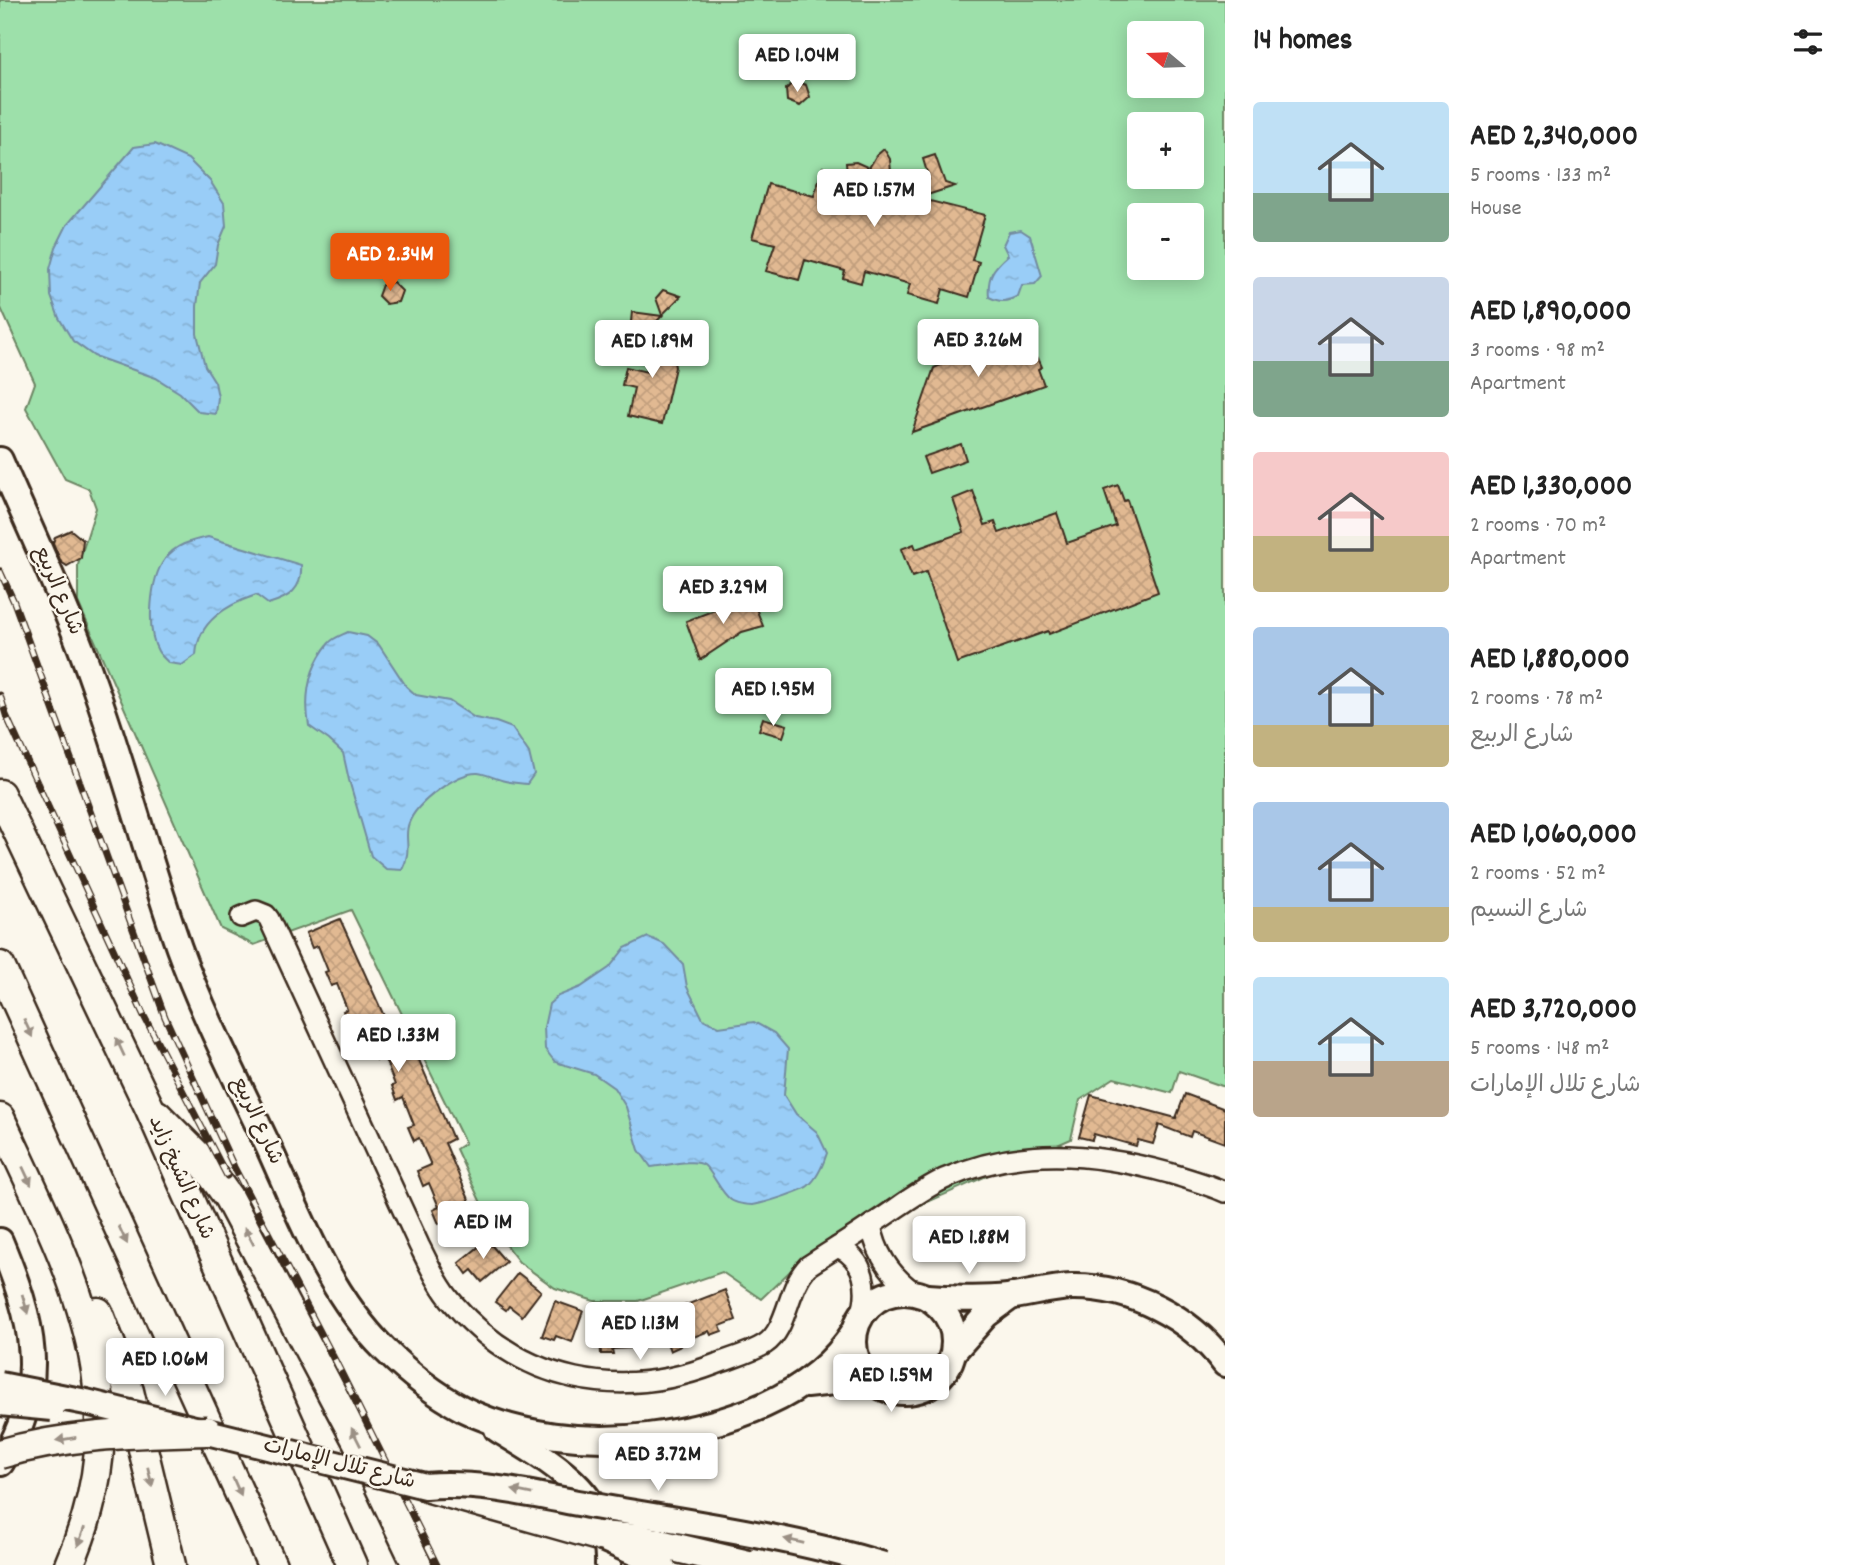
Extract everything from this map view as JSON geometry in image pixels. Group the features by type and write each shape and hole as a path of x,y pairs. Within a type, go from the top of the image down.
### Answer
{"highway":[{"name":"شارع الشيخ زايد","path":"0,794 150,1109 352,1565"},
{"path":"0,966 272,1565"},
{"path":"150,1109 200,1158 228,1197 359,1444 417,1565"},
{"path":"0,1118 54,1234 91,1338 101,1407 97,1477 86,1522 69,1565"},
{"path":"54,1234 81,1275 120,1366 136,1417 171,1565"},
{"path":"0,1454 78,1437 207,1432"},
{"path":"425,1486 598,1536 639,1539 750,1565"}],"main road":[{"name":"شارع الربيع","path":"0,460 70,618 194,986 326,1272 353,1314 385,1350 422,1382 464,1409 504,1424 546,1434 633,1438 718,1422 798,1387 837,1357 858,1323"},
{"path":"0,1241 23,1298 32,1351 26,1404 15,1438 0,1464"},
{"path":"921,1294 941,1306 950,1319 955,1334 955,1350 944,1373 924,1389 908,1393 891,1391 876,1384 865,1373 857,1360 854,1345 858,1323 871,1304 898,1292 921,1294 978,1299 1075,1287 1107,1291 1139,1299 1168,1313 1194,1331 1225,1364"},
{"path":"955,1350 986,1315 1012,1296"},
{"name":"شارع الربيع","path":"798,1387 829,1381 876,1384"},
{"path":"0,1385 112,1408"},
{"path":"0,1403 59,1409 112,1408"},
{"name":"شارع تلال الإمارات","path":"112,1408 425,1486 502,1488 764,1534 884,1565"},
{"path":"464,1409 572,1479 584,1492 601,1524 608,1565"},
{"path":"598,1536 662,1565"}],"street":[{"path":"241,917 256,911 269,919 434,1275 452,1303 476,1327 502,1347 531,1364 573,1378 629,1384 662,1380 707,1367 758,1347 772,1337 801,1273 942,1180 984,1165 1040,1155 1107,1158 1140,1165 1225,1192"},
{"path":"871,1225 876,1246 886,1265 898,1280 921,1294"},
{"path":"838,1247 854,1258 863,1275 866,1296 858,1323"},
{"path":"863,1275 886,1265"}],"green space":[{"path":"0,0 1225,0 1225,1087 1179,1071 1172,1093 1114,1078 1080,1100 1071,1139 807,1255 761,1299 722,1272 638,1301 594,1301 555,1288 519,1262 493,1229 456,1149 465,1143 351,910 254,945 221,929 78,602 78,565 96,508 89,489 65,479 26,408 35,383 0,306"}],"water":[{"path":"155,144 188,159 210,181 224,203 226,226 218,245 215,264 200,283 197,306 197,334 205,366 215,382 218,397 216,414 199,412 180,393 156,378 94,356 73,341 59,318 51,296 50,269 56,247 67,225 134,147"},
{"path":"1021,230 1030,236 1042,276 1035,284 1022,285 1018,296 1014,298 1004,301 993,299 989,297 989,283 995,268 1008,255 1003,245 1009,232"},
{"path":"208,537 301,565 300,580 293,591 276,602 268,604 256,595 225,609 202,633 196,655 182,665 169,663 158,651 152,630 151,604 156,578 165,559 174,550"},
{"path":"348,632 367,636 379,645 406,686 416,695 449,701 475,718 512,728 529,753 534,774 527,784 508,782 478,773 469,774 438,790 420,807 409,823 407,856 402,870 386,869 371,856 343,753 309,726 309,683 316,662 329,643"},
{"path":"648,937 664,944 683,964 687,987 703,1019 719,1027 754,1022 774,1033 788,1049 784,1095 796,1114 817,1132 827,1153 822,1167 808,1186 772,1200 747,1205 731,1200 707,1168 699,1163 651,1167 639,1150 626,1107 614,1088 594,1074 555,1062 545,1049 544,1027 549,1004 558,996 581,987 609,968 625,948"}],"building":[{"path":"795,81 806,85 810,97 800,106 787,101 786,89"},
{"path":"884,149 890,159 891,173 904,172 929,179 923,159 935,155 945,183 955,186 918,198 985,215 972,260 979,262 969,297 943,289 939,304 907,295 910,284 864,271 861,283 843,278 845,271 805,260 799,280 766,271 775,244 752,238 768,184 814,196 823,167 847,174 846,163 856,162 869,168"},
{"path":"393,282 402,291 398,302 386,304 378,296 382,285"},
{"path":"663,290 681,296 662,315 656,298"},
{"path":"632,312 662,316 644,334 630,332"},
{"path":"980,330 992,361 999,334 1027,341 1024,355 1038,358 1042,367 1038,369 1044,385 912,432 934,368 963,355 956,339"},
{"path":"669,334 675,367 662,424 628,416 634,388 622,385 626,367 647,372 641,339"},
{"path":"961,444 966,460 929,473 923,457"},
{"path":"1118,485 1124,501 1127,500 1158,592 1049,634 1048,631 957,663 926,572 912,577 901,549 914,544 916,549 964,532 953,499 973,491 985,525 995,522 999,533 1057,513 1067,543 1116,526 1104,490"},
{"path":"71,530 83,540 81,558 67,566 61,562 53,543 55,537"},
{"path":"751,596 763,626 742,632 700,660 686,621"},
{"path":"763,718 787,725 783,737 759,730"},
{"path":"340,919 394,1038 407,1032 453,1139 445,1143 479,1223 451,1235 445,1221 439,1224 433,1210 439,1207 429,1183 423,1186 417,1171 431,1165 419,1138 414,1141 408,1127 414,1125 403,1097 397,1100 392,1086 395,1085 384,1057 377,1060 367,1033 359,1037 353,1022 348,1024 343,1011 347,1009 337,984 331,986 318,946 312,948 306,933"},
{"path":"1185,1094 1225,1109 1225,1143 1192,1131 1190,1137 1159,1125 1153,1144 1138,1140 1136,1146 1094,1134 1092,1140 1079,1137 1091,1095 1176,1118"},
{"path":"487,1240 506,1262 482,1282 472,1270 467,1274 459,1263"},
{"path":"518,1273 541,1291 522,1316 509,1306 506,1310 495,1302"},
{"path":"725,1290 736,1320 720,1326 722,1331 711,1335 709,1331 680,1342 681,1346 670,1351 657,1316"},
{"path":"555,1301 583,1311 572,1342 556,1336 554,1340 542,1336"},
{"path":"628,1315 630,1348 612,1349 613,1354 601,1354 599,1317"}],"railway":[{"path":"0,571 14,602 165,1017 234,1167 336,1362 437,1565"},
{"path":"0,695 6,715 144,1016 227,1176"}]}
